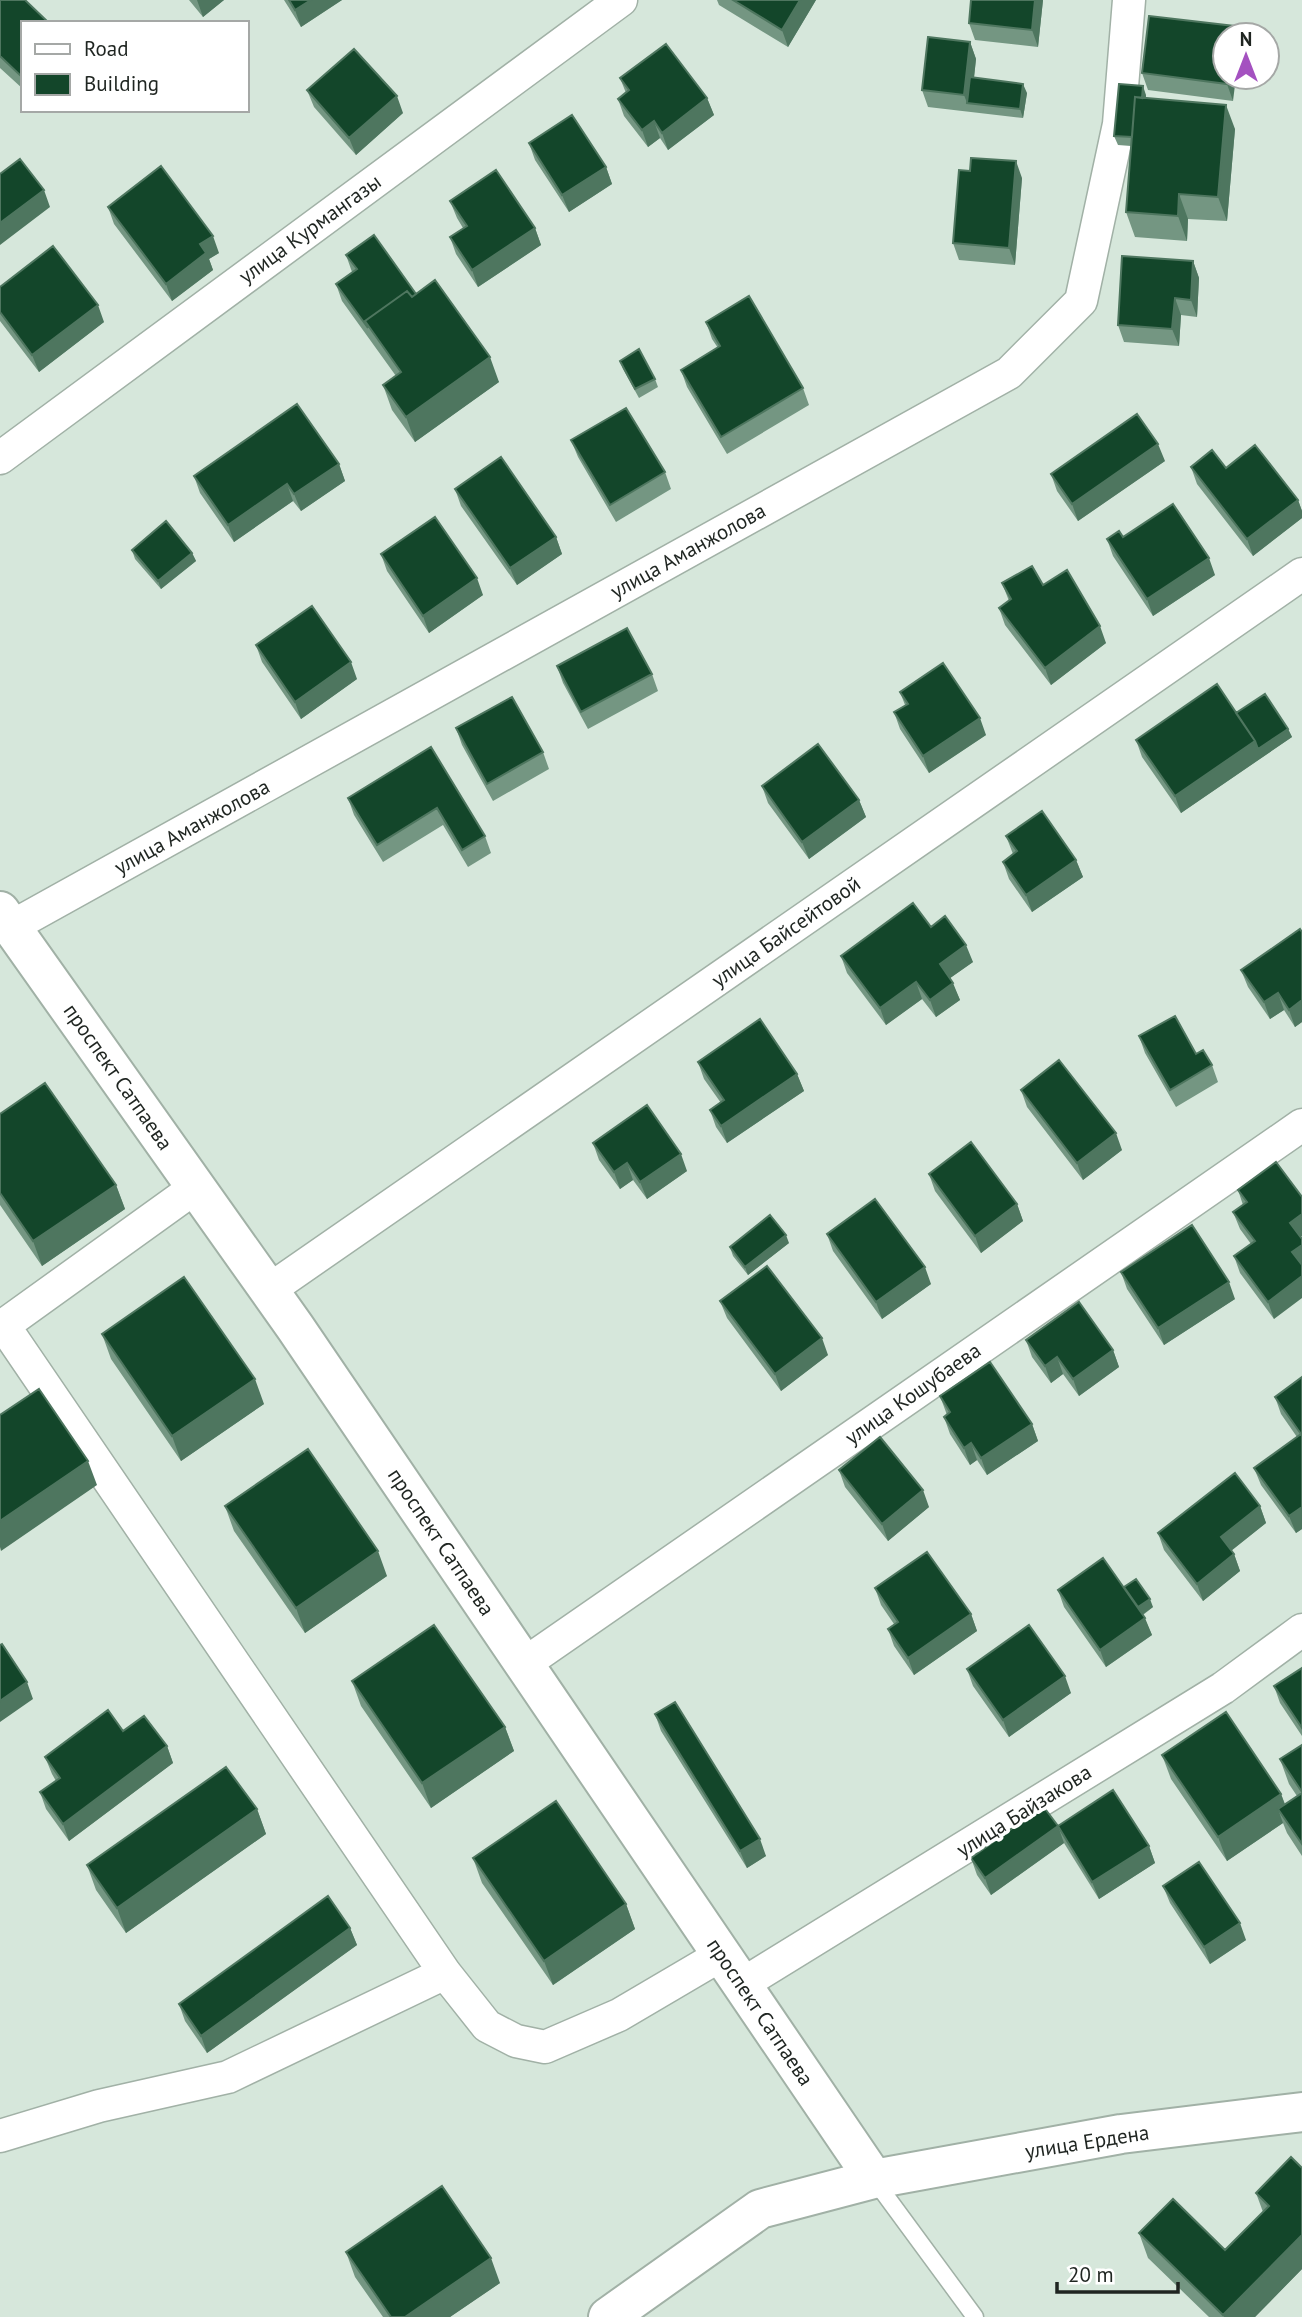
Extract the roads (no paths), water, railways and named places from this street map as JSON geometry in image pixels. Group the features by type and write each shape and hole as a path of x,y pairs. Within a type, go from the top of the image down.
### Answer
{"street":[{"name":"улица Курмангазы","path":"0,458 621,0"},
{"name":"улица Аманжолова","path":"6,919 1009,373 1081,301 1119,124 1129,0"},
{"name":"улица Байсейтовой","path":"269,1290 1302,574"},
{"name":"проспект Сатпаева","path":"6,919 269,1290 874,2179"},
{"name":"улица Кошубаева","path":"524,1664 1302,1125"},
{"path":"2,1327 196,1187"},
{"name":"улица Байзакова","path":"2,1327 445,1973 487,2026 516,2041 545,2047 731,1970 1223,1688 1302,1630"},
{"path":"0,2136 99,2106 228,2077 445,1973"},
{"name":"улица Ердена","path":"608,2317 760,2210 874,2179 1121,2134 1302,2112"}],"lane":[{"path":"874,2179 975,2317"}]}
